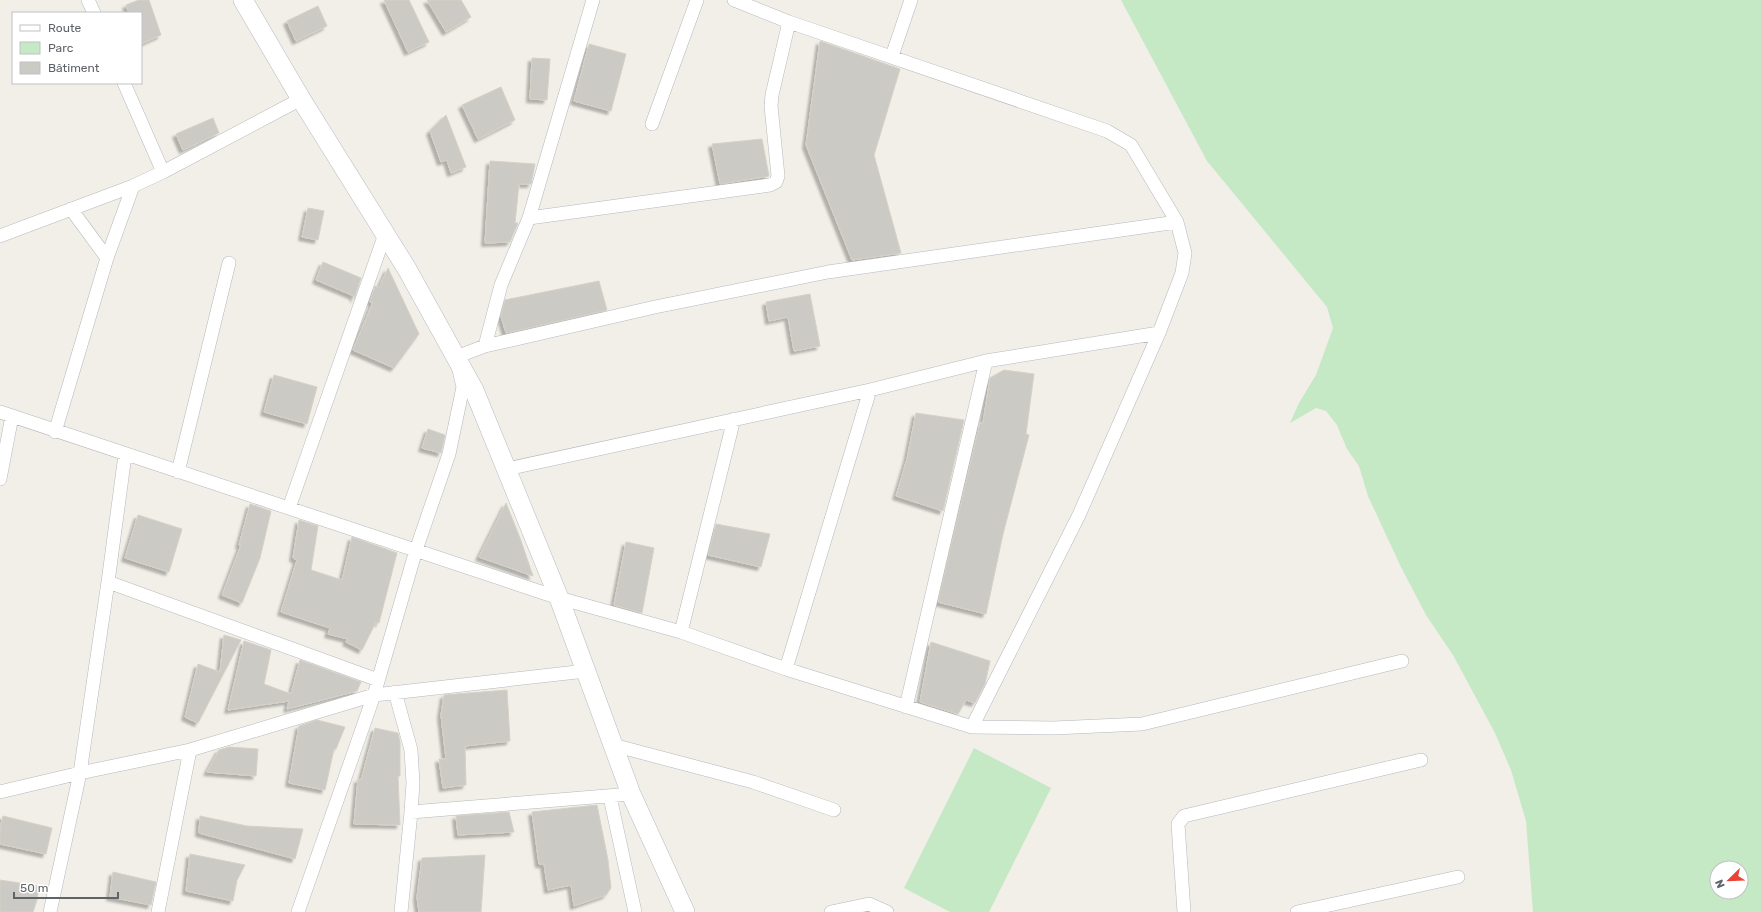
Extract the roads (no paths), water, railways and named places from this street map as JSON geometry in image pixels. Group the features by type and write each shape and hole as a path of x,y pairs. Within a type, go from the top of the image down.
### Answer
{"main road":[{"path":"243,0 301,99 407,269 474,390 559,598 630,794 685,912"}],"street":[{"path":"88,0 94,12"},
{"path":"486,346 501,285 529,218 593,0"},
{"path":"652,124 697,0"},
{"path":"734,0 790,22 892,56 1120,137 1131,144 1177,222 1185,254 1182,273 1159,333 1079,515 972,727"},
{"path":"892,56 911,0"},
{"path":"529,218 770,185 776,182 778,176 771,106 772,95 790,22"},
{"path":"124,84 163,172"},
{"path":"0,236 133,186 163,172 301,99"},
{"path":"55,432 108,258 133,186"},
{"path":"71,209 108,258"},
{"path":"298,912 374,695 416,550 449,454 463,387 456,357 486,346 655,307 828,272 1177,222"},
{"path":"289,508 384,234"},
{"path":"178,472 229,263"},
{"path":"507,469 870,390 986,361 1159,333"},
{"path":"906,707 986,361"},
{"path":"786,669 870,390"},
{"path":"0,479 6,414 55,432 559,598 682,632 786,669 972,727 1054,728 1142,724 1402,661"},
{"path":"682,632 734,419"},
{"path":"50,912 80,772 125,455"},
{"path":"108,582 378,680"},
{"path":"0,792 80,772 190,750 374,695 586,671"},
{"path":"395,692 411,750 413,783 401,912"},
{"path":"613,745 752,782 834,810"},
{"path":"158,912 190,750"},
{"path":"1184,912 1178,824 1184,816 1421,760"},
{"path":"411,812 610,797 630,794"},
{"path":"610,797 635,912"},
{"path":"1297,912 1458,877"},
{"path":"831,912 870,904 887,912"}]}
